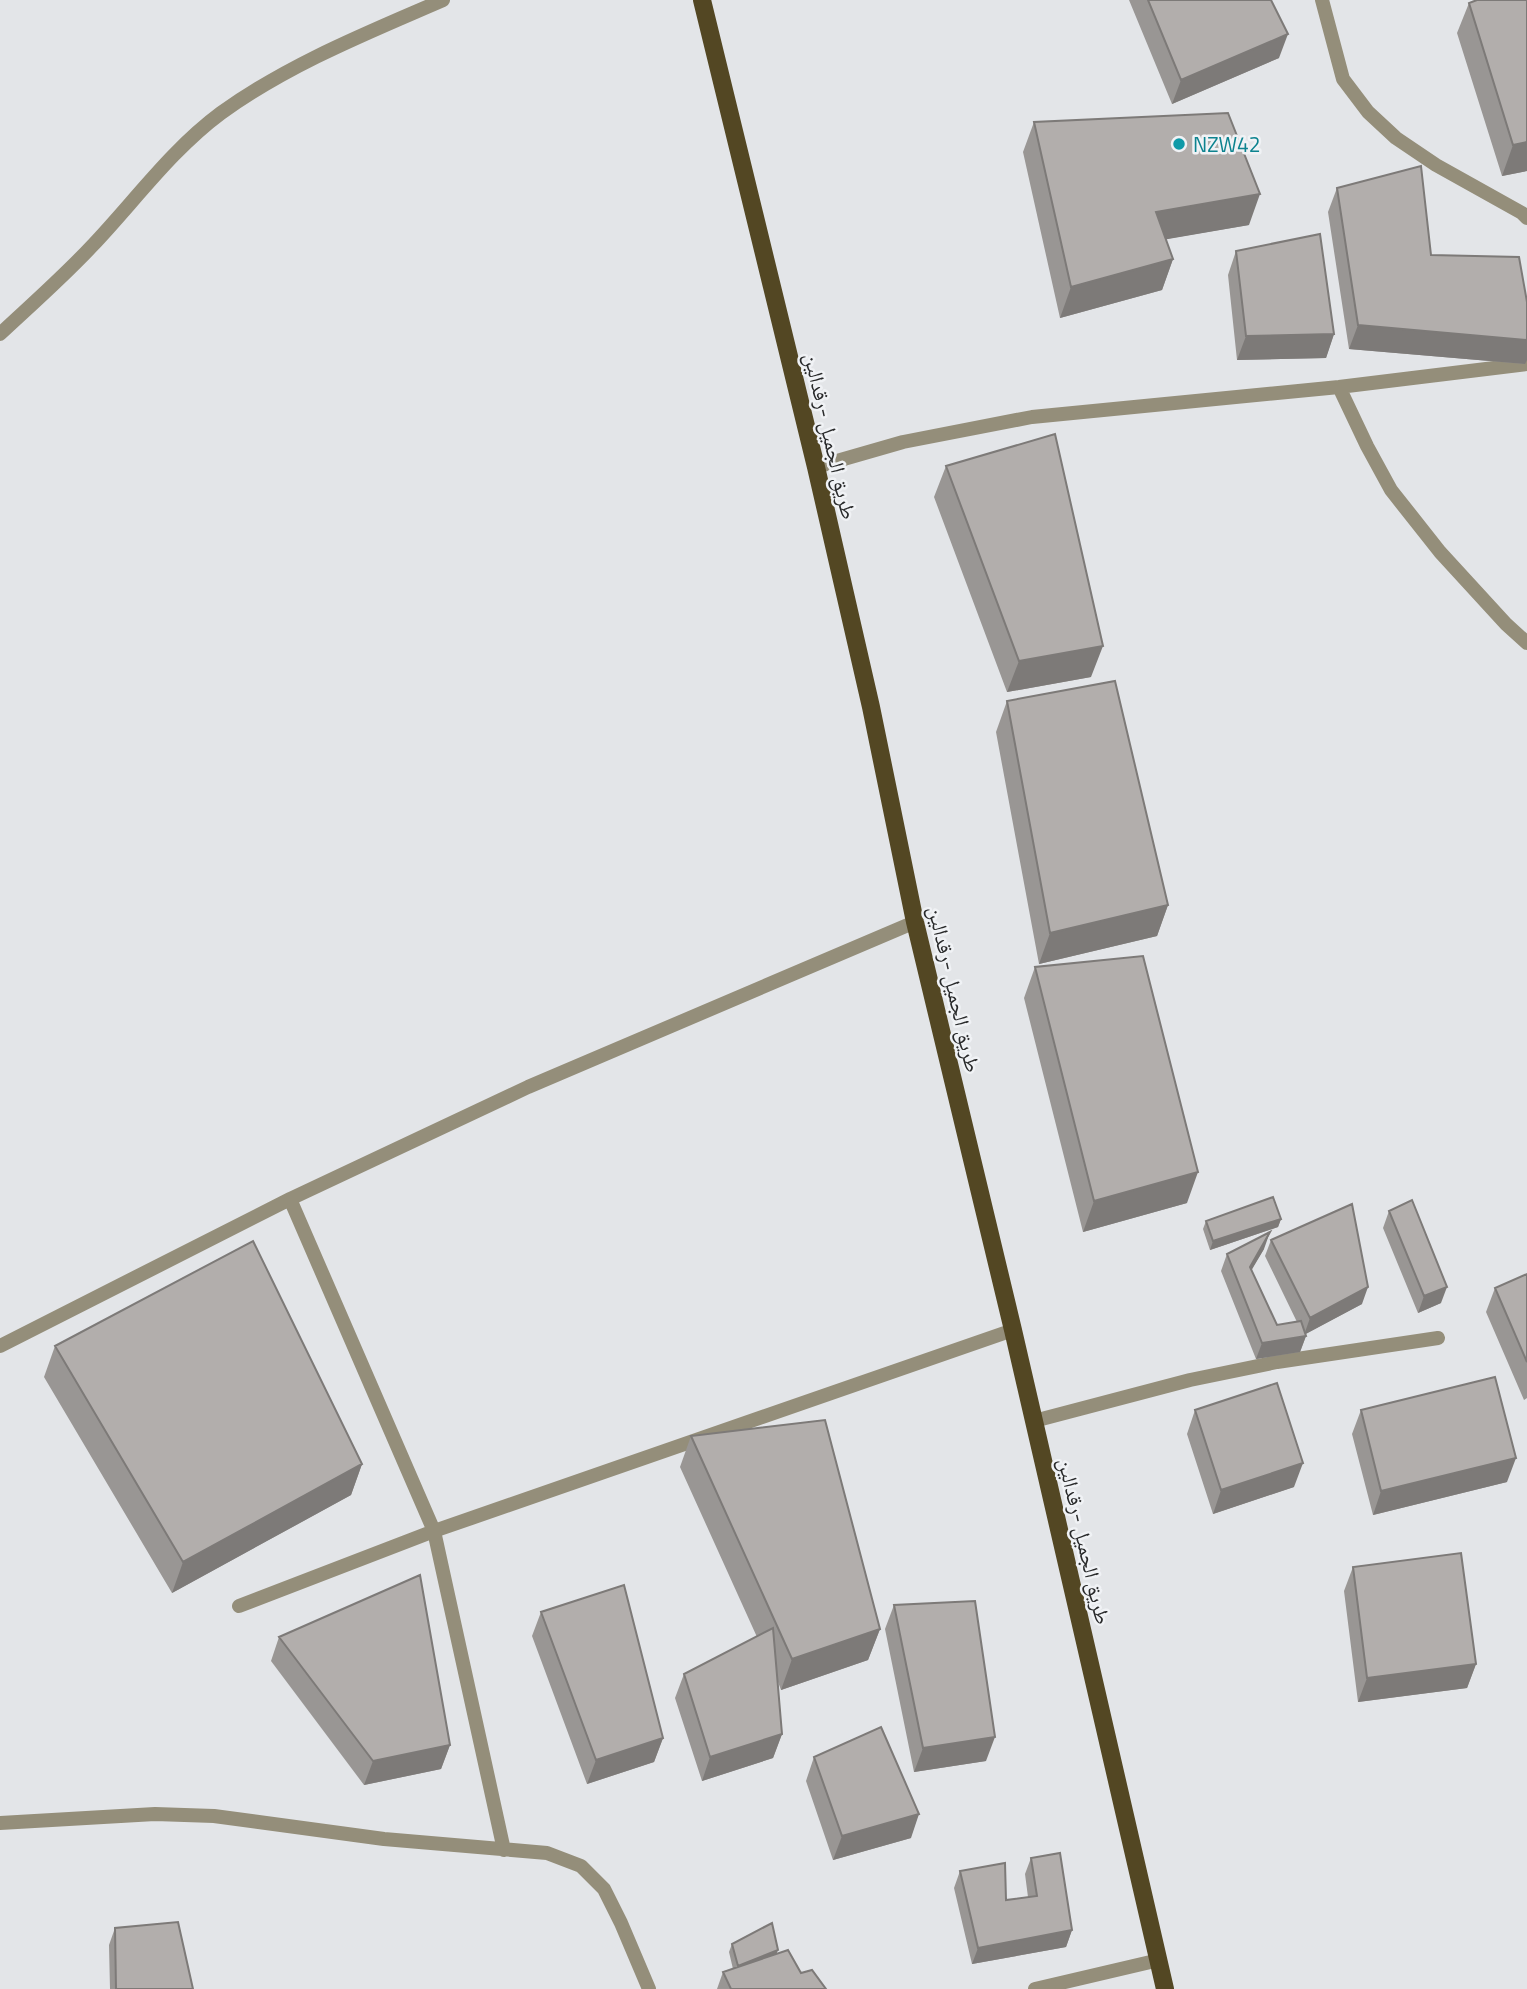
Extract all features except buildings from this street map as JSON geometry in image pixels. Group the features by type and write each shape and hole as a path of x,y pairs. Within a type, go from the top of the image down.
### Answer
{"main road":[{"name":"طريق الجميل -رقدالين","path":"702,0 816,467 871,707 915,922 1013,1330 1165,1989"}],"street":[{"path":"0,334 91,247 181,147 220,114 268,82 330,49 443,0"},
{"path":"1322,0 1343,79 1368,112 1396,138 1436,165 1527,218"},
{"path":"816,467 903,442 1032,417 1339,387 1527,364"},
{"path":"1339,387 1391,490 1440,552 1527,643"},
{"path":"0,1346 290,1199 528,1087 915,922"},
{"path":"290,1199 434,1531 505,1850"},
{"path":"239,1606 434,1531 1013,1330"},
{"path":"1034,1421 1190,1380 1277,1362 1438,1338"},
{"path":"0,1823 155,1814 214,1816 384,1839 547,1853 582,1866 604,1889 649,1989"},
{"path":"1035,1989 1158,1960"}],"place":[{"name":"NZW42","path":"1179,144"}]}
